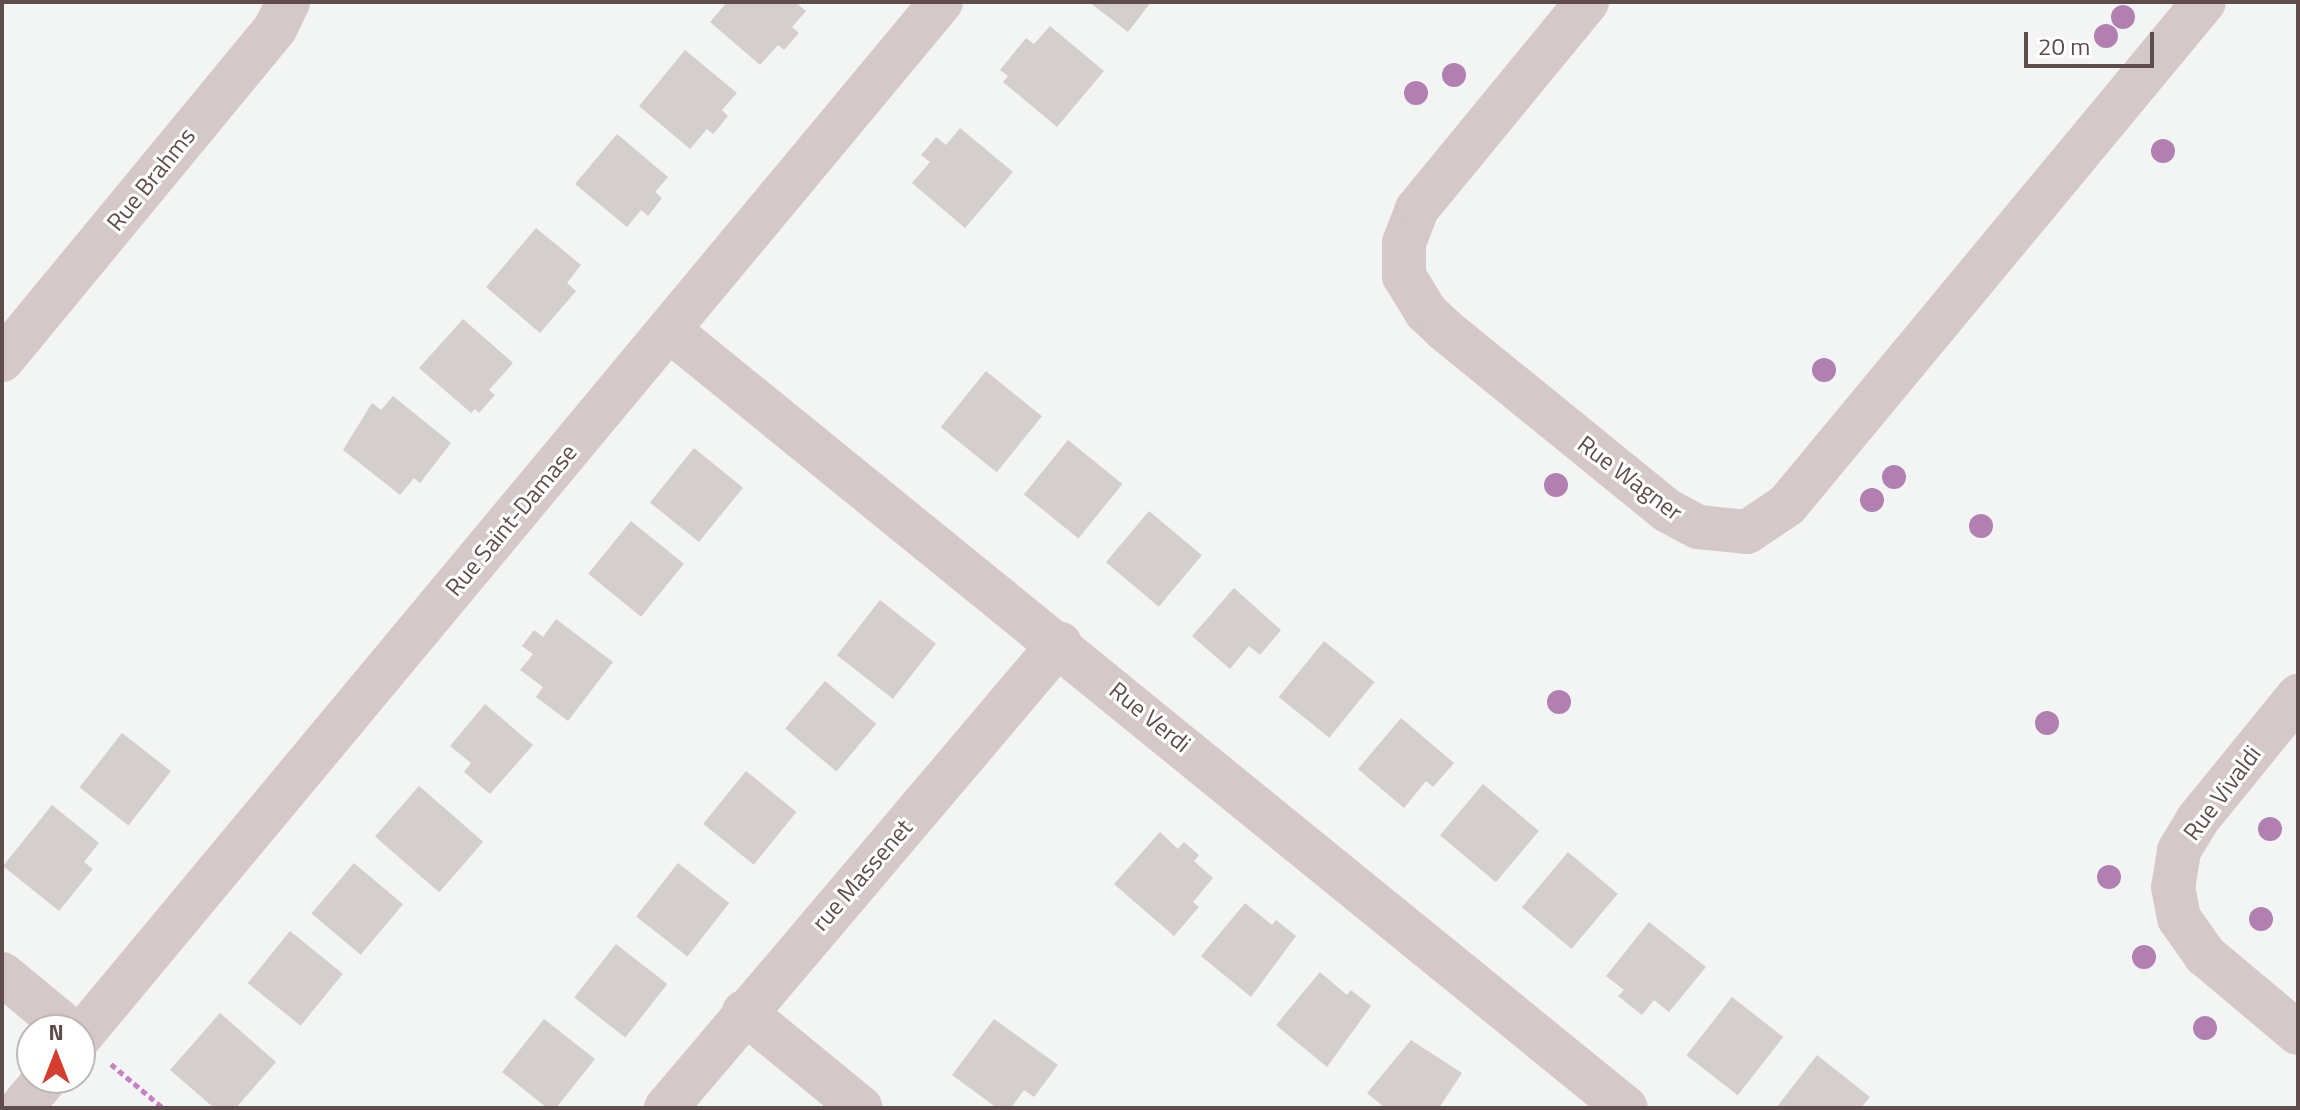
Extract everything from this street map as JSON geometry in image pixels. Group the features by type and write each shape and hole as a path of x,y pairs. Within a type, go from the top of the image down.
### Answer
{"street":[{"name":"Rue Brahms","path":"4,354 275,29 288,2"},
{"name":"Rue Saint-Damase","path":"96,1046 669,330 941,2"},
{"name":"Rue Wagner","path":"1587,2 1417,209 1404,243 1404,276 1426,312 1445,330 1668,511 1698,527 1747,532 1787,505 2204,2"},
{"name":"Rue Verdi","path":"669,330 1060,643 1626,1108"},
{"name":"rue Massenet","path":"666,1108 744,1012 1060,643"},
{"name":"Rue Vivaldi","path":"2298,696 2198,819 2179,851 2174,901 2189,935 2205,955 2298,1033"},
{"path":"2,974 51,1014"},
{"path":"744,1012 861,1108"}],"path":[{"path":"96,1051 163,1108"}],"building":[{"path":"727,2 795,2 806,11 792,27 799,33 784,50 778,45 760,65 710,22"},
{"path":"1089,2 1151,2 1128,32"},
{"path":"1050,26 1104,71 1057,127 1003,82 1008,76 1000,70 1026,38 1034,44"},
{"path":"685,50 737,93 722,110 728,116 720,126 713,134 707,129 690,149 639,106"},
{"path":"960,128 1013,172 965,228 912,183 930,162 921,155 936,137 946,145"},
{"path":"617,134 668,177 655,192 662,198 648,216 641,210 627,227 575,184"},
{"path":"536,228 581,265 567,283 576,291 540,333 486,287"},
{"path":"463,319 513,363 489,390 495,395 479,413 475,409 471,413 419,368"},
{"path":"986,371 1042,416 997,472 941,427"},
{"path":"393,396 451,443 420,483 414,478 400,495 343,450 372,403 381,410"},
{"path":"1068,440 1122,484 1078,538 1024,494"},
{"path":"694,448 743,488 699,542 650,502"},
{"path":"1149,511 1202,555 1159,607 1106,562"},
{"path":"631,521 684,564 641,617 588,574"},
{"path":"1234,588 1281,630 1260,655 1249,646 1230,669 1192,636"},
{"path":"880,600 936,644 893,699 837,655"},
{"path":"556,619 613,662 568,721 536,697 543,687 520,670 533,654 522,646 534,630 543,637"},
{"path":"1324,641 1375,682 1329,738 1279,697"},
{"path":"825,681 876,724 836,772 785,728"},
{"path":"485,704 533,745 490,794 464,772 471,763 450,746"},
{"path":"1401,718 1454,763 1433,787 1426,781 1404,808 1358,769"},
{"path":"122,733 171,771 128,826 80,787"},
{"path":"746,771 797,812 754,865 703,824"},
{"path":"1483,784 1539,831 1496,882 1440,835"},
{"path":"419,786 483,842 439,892 375,837"},
{"path":"52,805 99,843 84,862 93,869 59,911 3,866"},
{"path":"1160,832 1178,849 1184,842 1199,855 1194,861 1213,878 1193,902 1199,907 1174,936 1114,884"},
{"path":"1568,852 1618,894 1572,949 1522,907"},
{"path":"354,863 403,904 361,955 312,914"},
{"path":"678,863 729,903 687,957 636,917"},
{"path":"1245,903 1272,925 1276,920 1296,936 1251,997 1201,956"},
{"path":"1649,922 1706,967 1669,1012 1654,1000 1642,1015 1618,996 1624,990 1606,976"},
{"path":"290,931 343,974 301,1026 248,983"},
{"path":"616,944 667,984 625,1038 574,998"},
{"path":"1320,972 1347,995 1351,990 1371,1006 1327,1067 1276,1025"},
{"path":"1732,997 1783,1037 1738,1095 1686,1055"},
{"path":"220,1013 276,1062 236,1108 214,1108 170,1070"},
{"path":"544,1019 595,1059 556,1108 547,1108 502,1072"},
{"path":"994,1019 1058,1065 1034,1097 1024,1090 1011,1108 997,1108 952,1075"},
{"path":"1411,1040 1462,1073 1439,1108 1385,1108 1367,1093"},
{"path":"1817,1055 1870,1097 1861,1108 1776,1108"}]}
